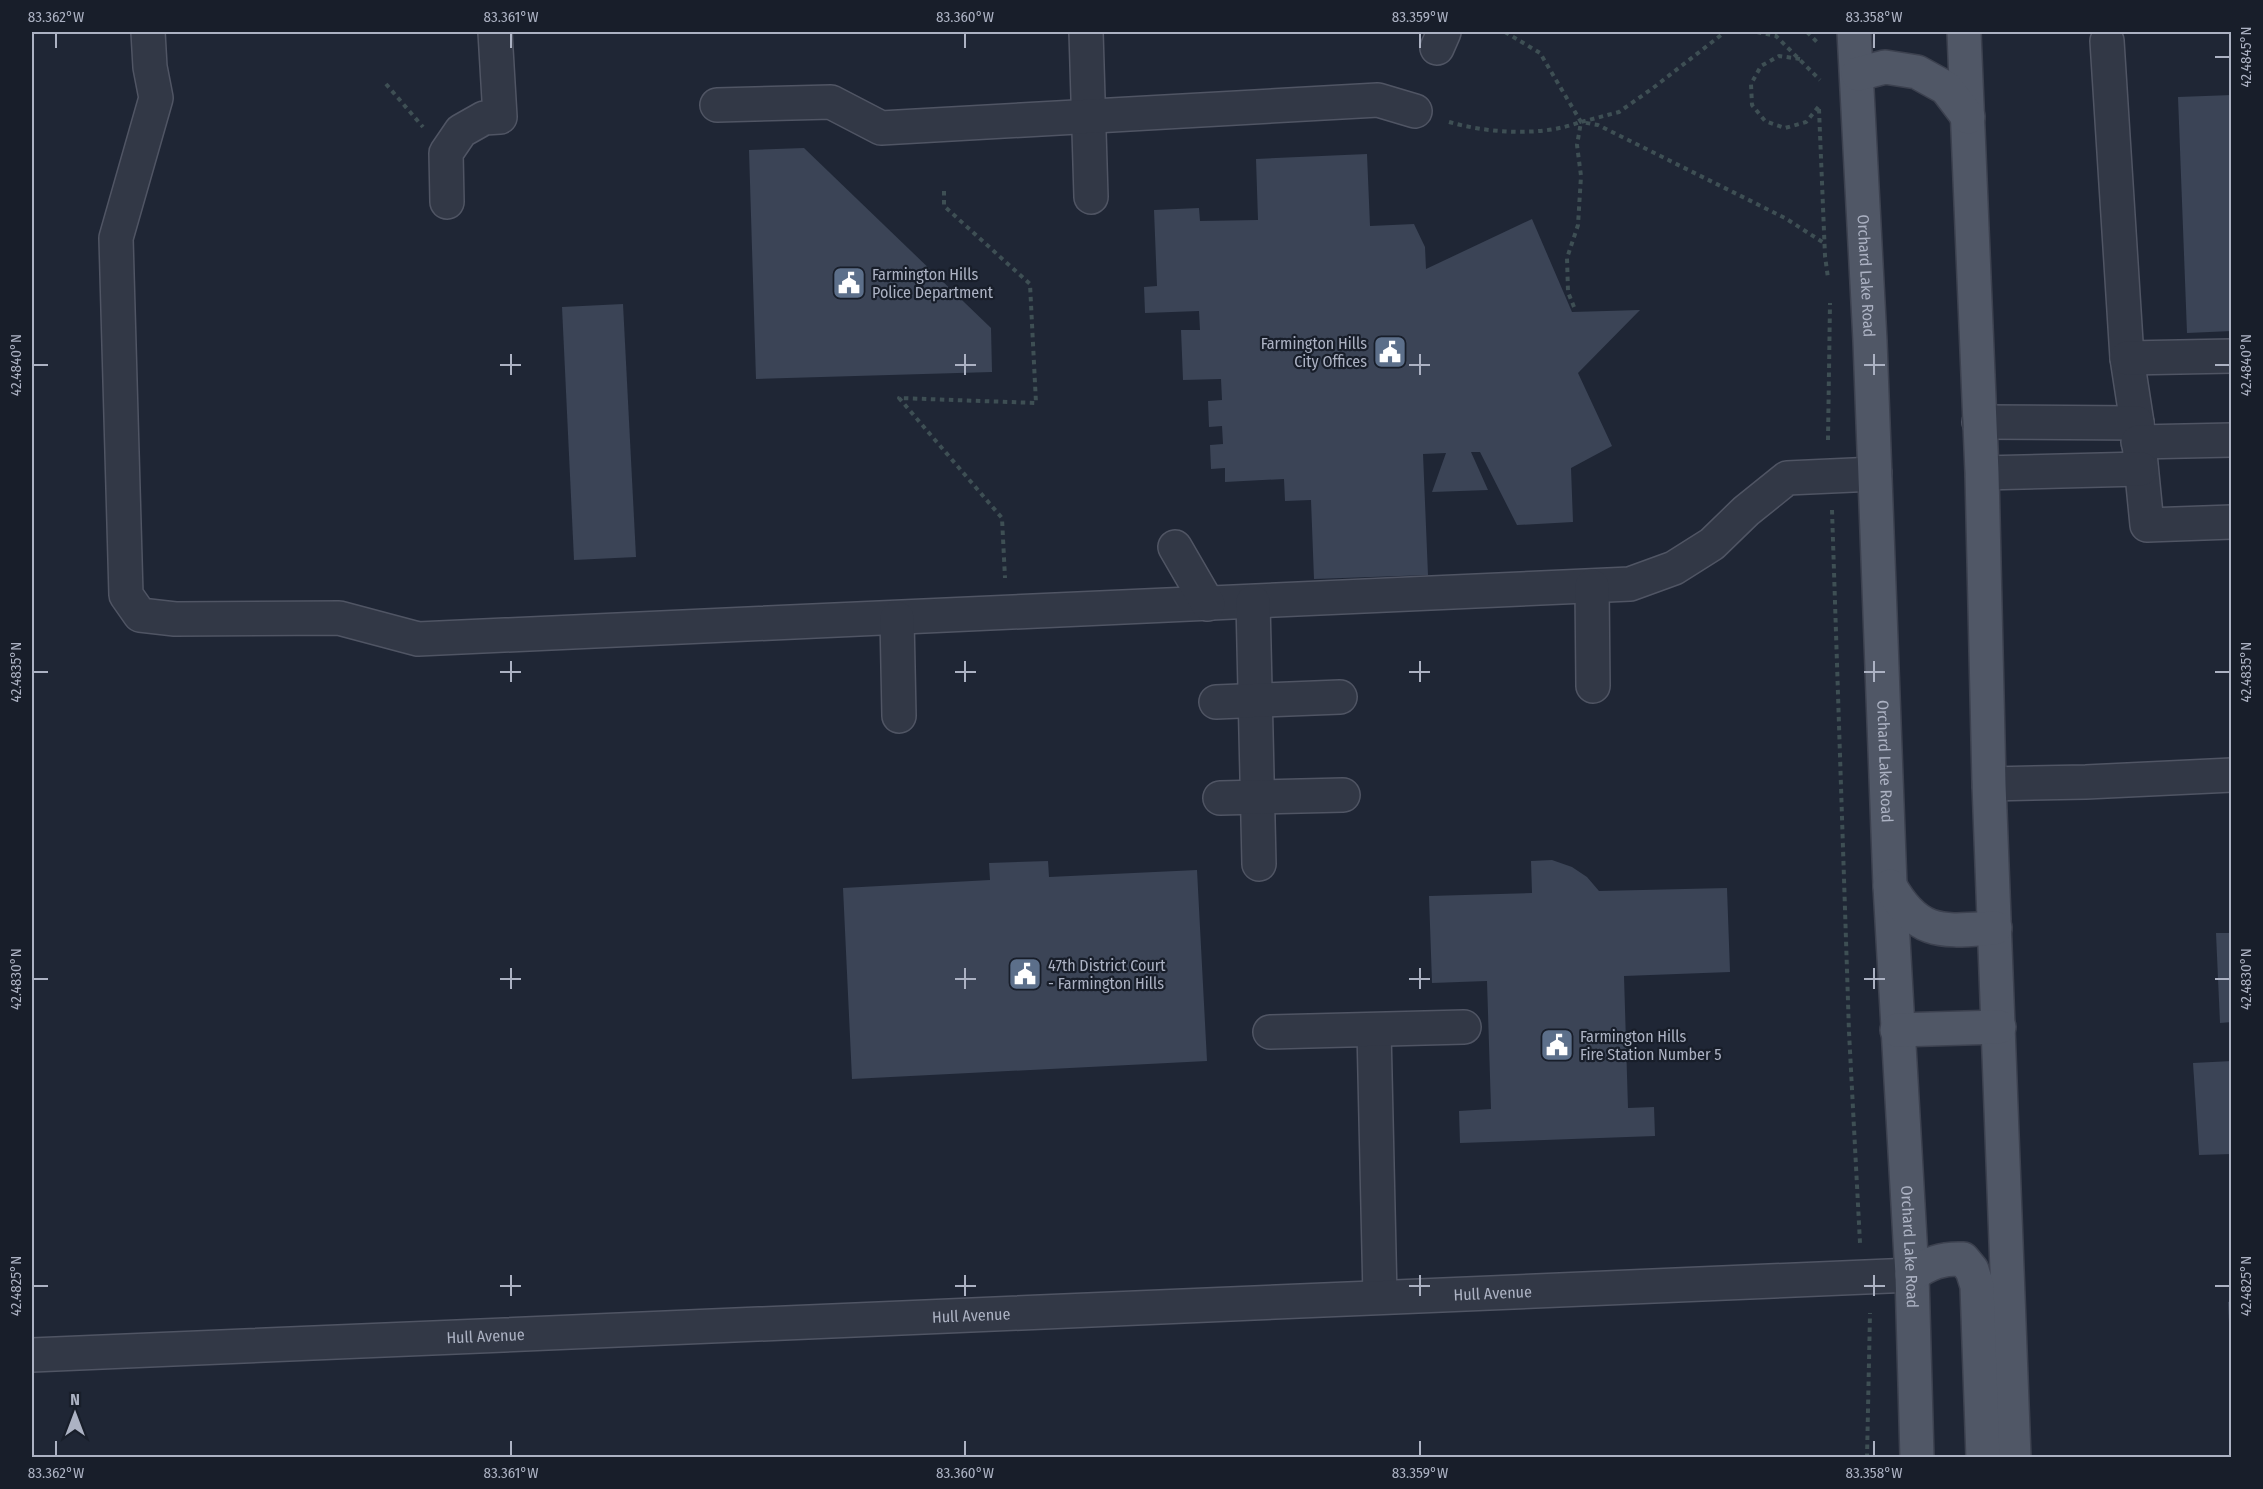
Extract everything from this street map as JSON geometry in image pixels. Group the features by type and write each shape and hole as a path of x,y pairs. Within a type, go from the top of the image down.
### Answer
{"main road":[{"name":"Orchard Lake Road","path":"1854,32 1858,74 1875,474 1890,886 1912,1275 1917,1458"},
{"path":"1964,32 1982,473 1989,784 2014,1458"},
{"path":"1858,74 1885,67 1917,72 1946,88 1968,117"},
{"path":"1890,886 1900,903 1914,917 1932,927 1952,931 1995,928"},
{"path":"1898,1030 1999,1027"},
{"path":"1912,1275 1928,1264 1946,1258 1963,1259 1972,1270 1977,1286 1983,1458"}],"street":[{"path":"148,32 150,67 156,98 116,238 126,595 140,615 175,619 339,618 418,639 1630,584 1674,568 1712,544 1746,511 1787,477 1875,474"},
{"path":"447,202 446,153 461,130 484,118 500,117 495,32"},
{"path":"1086,32 1091,198"},
{"path":"2108,41 2127,358 2147,525 2232,522"},
{"path":"717,105 831,102 881,128 1378,100 1415,111"},
{"path":"2127,358 2232,356"},
{"path":"1979,422 2139,445"},
{"path":"1982,473 2139,445 2232,440"},
{"path":"1175,547 1208,604"},
{"path":"1592,586 1593,686"},
{"path":"1253,602 1259,864"},
{"path":"897,618 899,716"},
{"path":"1216,702 1340,697"},
{"path":"1989,784 2232,775"},
{"path":"1220,798 1343,795"},
{"path":"1270,1032 1464,1027"},
{"path":"1374,1030 1380,1297"},
{"name":"Hull Avenue","path":"32,1355 1912,1275"}],"path":[{"path":"1505,32 1540,53 1581,122 1577,145 1581,176 1578,225 1567,258 1568,292 1574,307"},
{"path":"1415,111 1468,128 1520,131 1568,127 1619,112 1725,32"},
{"path":"1757,32 1776,36 1820,80"},
{"path":"1807,32 1819,45"},
{"path":"1800,59 1779,56 1761,66 1751,84 1752,105 1765,121 1785,128 1806,122 1819,106"},
{"path":"1819,68 1820,88"},
{"path":"386,84 446,153"},
{"path":"1819,97 1824,243 1830,286"},
{"path":"1581,122 1598,125 1785,218 1824,243"},
{"path":"944,191 944,206 1030,284 1036,403 899,398 1002,518 1005,580"},
{"path":"1830,298 1830,476 1849,1032 1864,1278 1871,1318 1867,1458"}],"building":[{"path":"2232,95 2232,331 2187,333 2178,97"},
{"name":"Farmington Hills Police Department","path":"804,148 991,328 992,372 756,379 749,150"},
{"name":"Farmington Hills City Offices","path":"1367,154 1370,226 1414,224 1425,247 1426,269 1532,219 1572,312 1640,310 1578,373 1612,446 1571,468 1573,522 1517,525 1480,452 1471,452 1488,490 1432,492 1446,453 1423,454 1428,575 1314,579 1311,500 1285,501 1284,479 1225,482 1225,468 1211,469 1210,445 1223,444 1222,426 1209,427 1208,401 1222,400 1221,379 1183,380 1181,330 1200,330 1199,311 1145,313 1144,287 1157,286 1154,210 1199,208 1200,221 1258,220 1256,159"},
{"path":"623,304 636,557 574,560 562,307"},
{"name":"Farmington Hills Fire Station Number 5","path":"1552,860 1572,867 1587,877 1599,891 1727,888 1730,972 1624,976 1628,1108 1654,1107 1655,1136 1460,1143 1459,1111 1491,1109 1487,981 1432,983 1429,896 1532,893 1531,861"},
{"name":"47th District Court - Farmington Hills","path":"1048,861 1049,877 1197,870 1207,1061 852,1079 843,888 990,880 989,863"},
{"path":"2216,933 2232,933 2232,1022 2220,1023"},
{"path":"2232,1061 2232,1154 2199,1155 2193,1063"},
{"path":"2232,1301 2232,1344 2230,1344 2228,1302"}],"place":[{"name":"Farmington Hills Police Department","path":"849,283"},
{"name":"Farmington Hills City Offices","path":"1390,352"},
{"name":"47th District Court - Farmington Hills","path":"1025,974"},
{"name":"Farmington Hills Fire Station Number 5","path":"1557,1045"}]}
